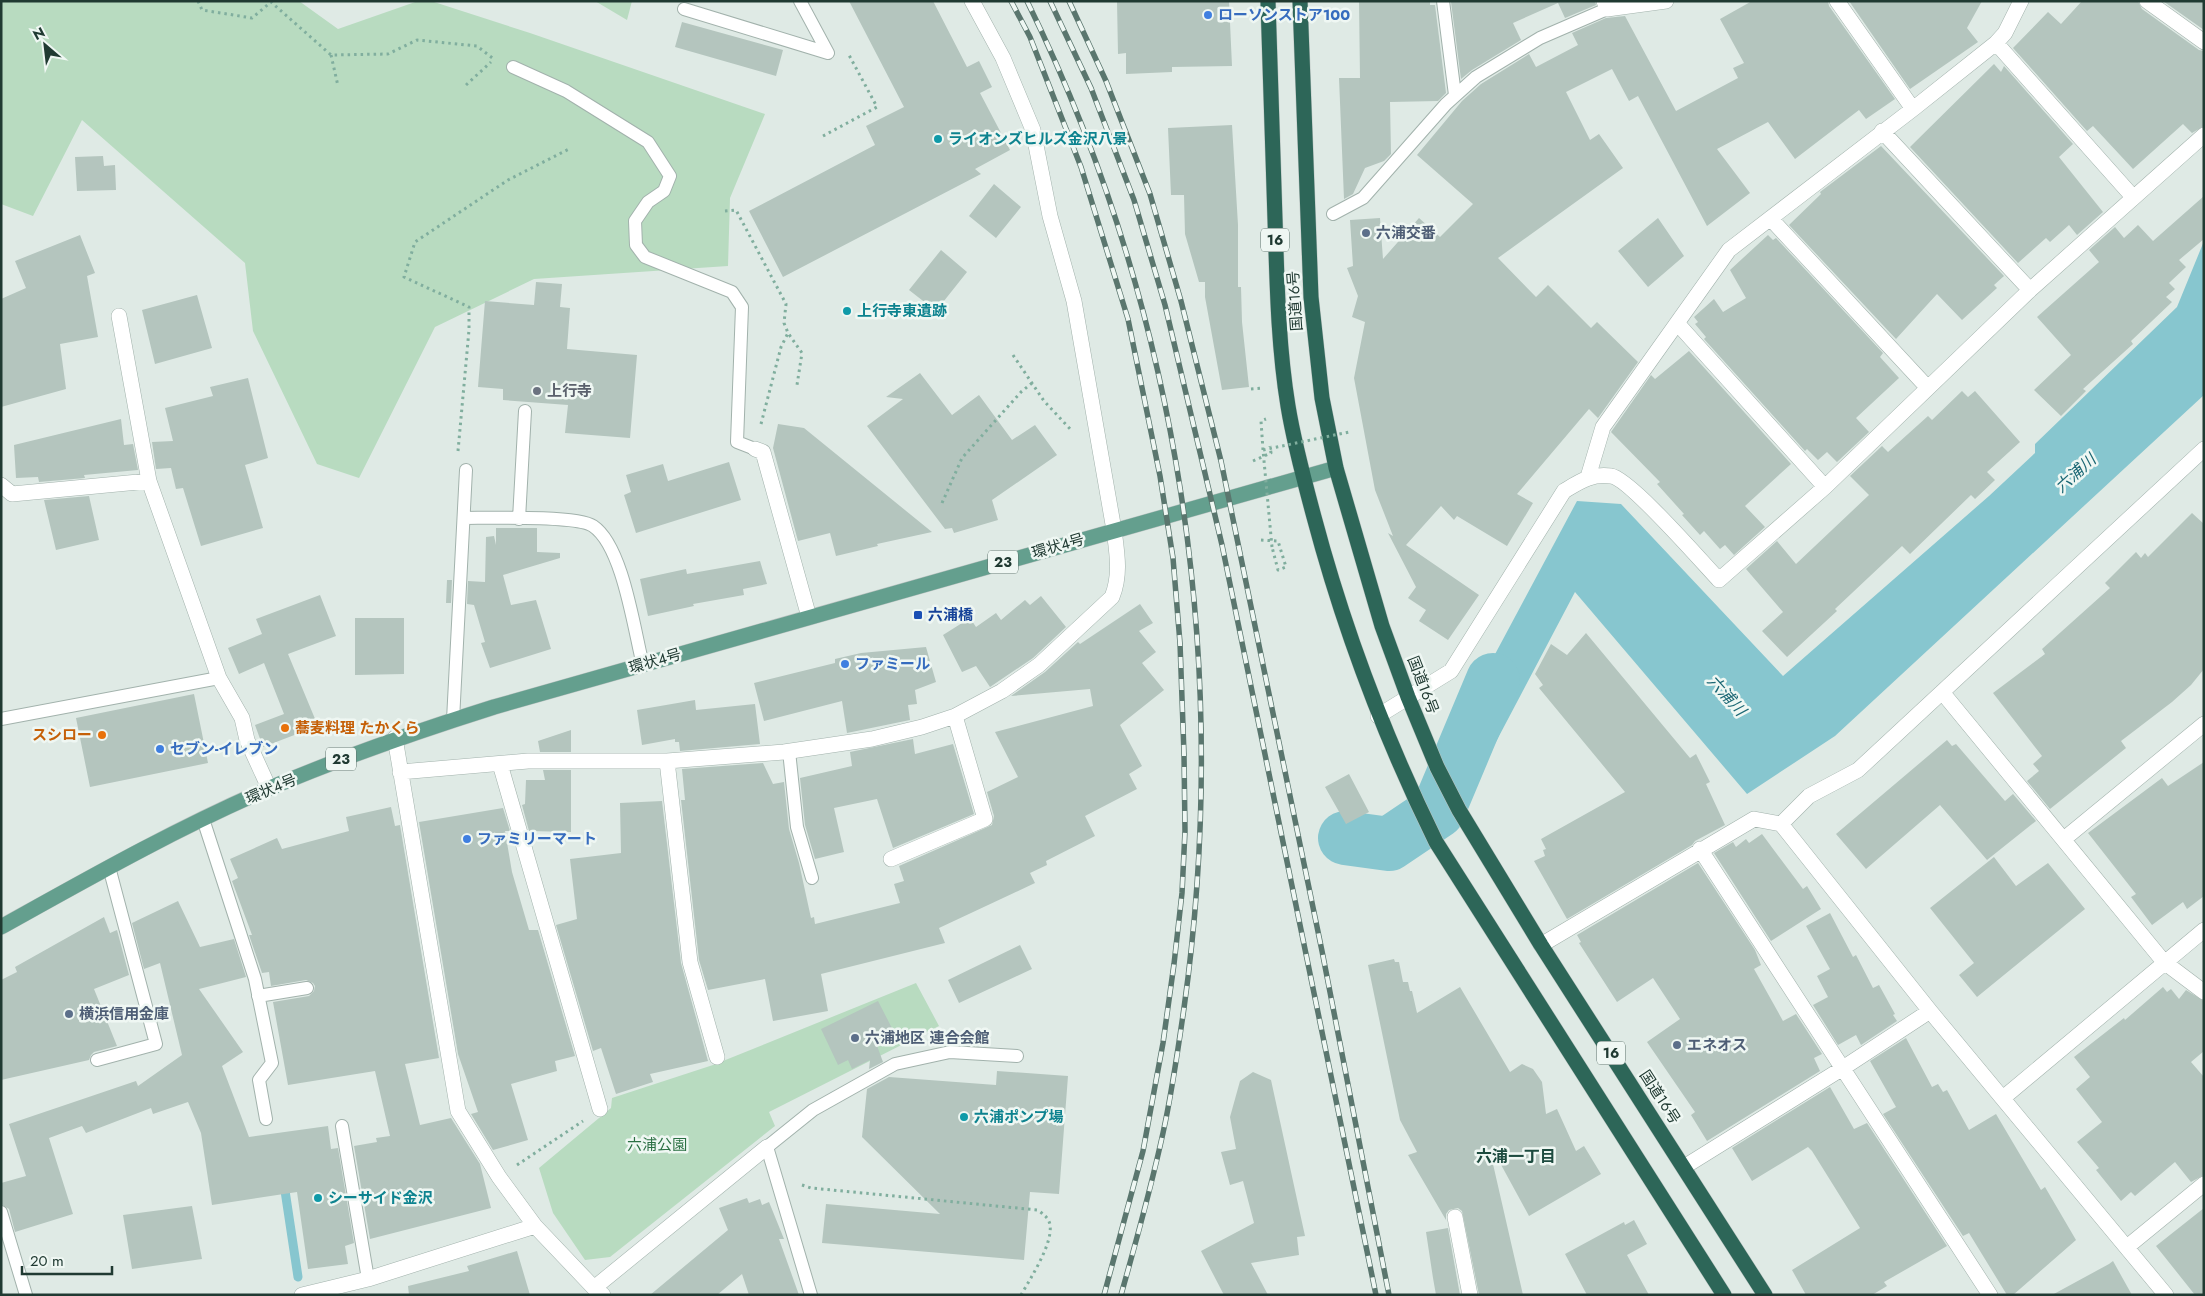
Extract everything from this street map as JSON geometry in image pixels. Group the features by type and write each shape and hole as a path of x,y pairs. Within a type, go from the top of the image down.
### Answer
{"highway":[{"name":"国道16号","path":"1268,1 1277,298 1288,405 1303,477 1350,639 1378,716 1413,796 1436,842 1724,1295"},
{"name":"国道16号","path":"1300,1 1311,296 1322,398 1336,468 1382,626 1408,697 1437,767 1459,810 1541,945 1766,1295"}],"main road":[{"name":"環状4号","path":"1,927 109,867 203,819 269,788 395,738 809,617 1336,468"}],"street":[{"path":"400,772 528,761 667,761 789,751 872,739 922,727 955,716 1002,691 1039,665 1112,597 1117,582 1118,560 1074,301 1050,216 1033,130 1003,58 972,1"},
{"path":"1605,5 1666,1"},
{"path":"1836,1 1913,109"},
{"path":"1588,477 1604,427 1729,250 1996,43 2005,33 2021,1"},
{"path":"2147,1 2204,42"},
{"path":"1996,43 2133,196"},
{"path":"1882,130 2030,290"},
{"path":"1378,716 1451,671 1564,491 1588,477 1612,476 1631,488 1719,580 1825,487 2030,290 2133,196 2204,135"},
{"path":"1771,219 1928,387"},
{"path":"119,316 148,481 219,678 242,718 247,740 269,788"},
{"path":"1677,323 1825,487"},
{"path":"755,449 763,452 809,617"},
{"path":"1781,824 1809,796 1858,770 2204,449"},
{"path":"1,485 12,494 148,481"},
{"path":"1942,692 2164,962 2204,992"},
{"path":"891,858 985,818 955,716"},
{"path":"2064,839 2204,724"},
{"path":"395,738 458,1111 499,1177 535,1226 599,1291 767,1147"},
{"path":"667,761 690,962 717,1057"},
{"path":"500,764 600,1109"},
{"path":"1541,945 1700,849 1754,819 1781,824 1930,1011 2166,1295"},
{"path":"1700,849 1990,1295"},
{"path":"2003,1098 2204,930"},
{"path":"1684,1167 1843,1068 1930,1011"},
{"path":"2127,1247 2204,1184"},
{"path":"1455,1218 1470,1295"},
{"path":"302,1295 335,1291 535,1226"}],"lane":[{"path":"684,9 828,53 800,1"},
{"path":"1443,1 1455,95"},
{"path":"1332,214 1363,198 1455,95 1498,62 1605,5"},
{"path":"513,67 566,91 648,142 670,176 664,191 648,202 635,221 636,245 645,257 732,292 742,307 738,442 755,449"},
{"path":"519,519 525,411"},
{"path":"453,720 466,470"},
{"path":"464,518 572,520 592,525 607,538 616,557 643,665"},
{"path":"1,719 219,678"},
{"path":"789,751 797,827 812,878"},
{"path":"203,819 255,979 272,1063 259,1080 266,1119"},
{"path":"97,1060 156,1044 109,867"},
{"path":"258,996 307,988"},
{"path":"811,1295 767,1147 814,1110 895,1064 950,1052 1017,1056"},
{"path":"342,1126 368,1279"},
{"path":"1,1212 26,1295"}],"path":[{"path":"198,1 202,10 252,18 271,2 332,55 338,86"},
{"path":"332,55 388,54 417,40 476,46 493,60 513,67"},
{"path":"823,136 877,106 849,54"},
{"path":"466,85 493,60"},
{"path":"466,470 457,468 469,330 468,307 404,277 415,242 508,180 569,149"},
{"path":"725,211 736,210 786,304 784,323 788,333 802,353 797,385"},
{"path":"755,449 777,361 788,333"},
{"path":"1013,355 1044,401"},
{"path":"942,503 962,458 1021,392 1032,383"},
{"path":"1251,389 1265,388 1266,396"},
{"path":"1267,411 1268,427"},
{"path":"1261,540 1270,540 1278,541 1286,567 1278,570 1272,547 1271,538 1269,518 1263,450 1261,421 1268,419"},
{"path":"1263,450 1348,432"},
{"path":"1252,461 1271,453 1270,444"},
{"path":"499,1177 600,1109"},
{"path":"775,1175 811,1188 1038,1210 1047,1217 1051,1226 1044,1252 1021,1295"}],"green space":[{"path":"1,1 299,1 338,29 418,1 431,1 765,114 730,198 728,266 534,279 435,327 359,478 317,464 253,331 245,263 82,120 33,216 1,204"},
{"path":"595,1 632,1 627,20"},
{"name":"六浦公園","path":"916,983 939,1026 769,1112 775,1126 610,1257 585,1260 553,1213 539,1168 611,1108 612,1098 713,1065"}],"water":[{"path":"2204,241 2204,395 1835,736 1747,794 1575,592 1479,774 1455,729 1577,501 1621,504 1783,676 1989,496 2035,453 2035,444 2177,307"}],"building":[{"name":"ライオンズヒルズ金沢八景","path":"849,1 933,1 967,67 979,61 992,87 980,93 1010,150 975,169 981,174 783,277 749,211 875,145 866,126 904,107"},
{"path":"1117,1 1229,1 1232,66 1172,67 1172,72 1126,74 1126,53 1118,54"},
{"path":"1359,1 1430,1 1430,5 1435,5 1446,93 1438,101 1390,102 1391,154 1384,161 1365,168 1353,194 1344,199 1339,78 1360,78"},
{"path":"1595,1 1596,5 1565,18 1558,3 1513,23 1521,40 1472,70 1461,79 1451,2"},
{"path":"1752,1 1828,1 1829,6 1895,99 1866,119 1859,110 1795,159 1768,122 1717,149 1750,193 1707,226 1638,96 1629,101 1612,69 1566,92 1590,140 1599,134 1623,168 1498,258 1536,297 1548,285 1591,328 1597,322 1638,362 1598,418 1589,409 1517,494 1533,503 1507,546 1457,516 1454,520 1441,506 1406,545 1479,595 1448,640 1419,621 1426,610 1408,598 1416,587 1388,533 1393,536 1375,490 1354,378 1365,322 1352,317 1358,296 1347,268 1353,266 1350,220 1380,218 1383,259 1419,218 1440,237 1473,204 1417,155 1462,101 1481,84 1529,54 1536,67 1578,45 1572,33 1606,18 1625,16 1676,111 1738,78 1733,68 1744,63 1720,19"},
{"path":"1849,1 1982,1 1967,28 1978,42 1910,89"},
{"path":"2082,1 2138,1 2142,9 2199,50 2204,51 2204,126 2192,133 2183,124 2133,169 2093,126 2087,131 2013,48 2048,12 2061,24"},
{"path":"2163,1 2204,1 2204,30"},
{"path":"682,22 783,50 776,76 675,47"},
{"path":"1994,64 2001,72 2004,66 2073,144 2059,157 2103,212 2077,235 2069,225 2050,242 2046,238 2018,263 1910,147"},
{"path":"1232,125 1238,225 1238,287 1241,287 1242,322 1249,387 1222,390 1205,297 1205,282 1199,282 1185,234 1184,195 1171,195 1168,128"},
{"path":"1881,146 2004,276 1994,285 1997,288 1962,320 1937,294 1896,339 1789,225 1821,194 1820,192"},
{"path":"103,156 104,166 115,165 116,190 77,191 75,157"},
{"path":"994,184 1021,207 996,238 969,216"},
{"path":"2204,196 2204,239 2179,260 2186,267 2169,283 2175,289 2166,297 2172,302 2131,341 2133,344 2083,389 2086,391 2061,416 2034,390 2071,355 2037,317 2099,262 2089,250 2115,227 2124,238 2138,225 2153,241"},
{"path":"1658,218 1684,256 1648,287 1618,251"},
{"path":"80,235 95,273 87,276 98,337 60,344 66,389 1,407 1,299 26,288 15,261"},
{"path":"1768,235 1773,240 1776,238 1883,353 1880,357 1899,378 1856,418 1869,432 1837,462 1827,452 1818,460 1807,449 1805,451 1704,339 1706,337 1695,324 1698,322 1694,317 1714,299 1723,312 1746,298 1730,270"},
{"path":"941,250 967,272 936,311 909,290"},
{"path":"536,282 562,284 560,307 570,308 567,349 637,355 630,438 565,433 568,405 503,400 503,389 478,387 485,301 534,305"},
{"path":"197,295 212,348 155,364 142,310"},
{"path":"1689,351 1791,464 1745,506 1765,527 1734,555 1725,545 1720,549 1704,531 1700,535 1657,484 1660,482 1611,432 1651,375 1655,379"},
{"path":"920,373 952,415 979,395 1012,440 1035,425 1057,455 992,500 998,520 954,533 952,528 945,529 867,426 903,399 886,397"},
{"path":"248,378 268,458 245,465 263,528 201,546 183,488 176,489 171,468 156,469 152,442 173,441 165,408 213,396 210,387"},
{"path":"1962,391 1968,397 1975,391 2020,442 1987,472 1995,480 1975,499 1971,495 1910,554 1902,546 1835,609 1837,611 1787,657 1762,631 1783,612 1746,569 1777,541 1796,564 1869,495 1850,476 1882,446 1888,452 1928,416 1932,420"},
{"path":"121,419 124,445 133,444 138,470 84,475 85,478 39,482 38,477 16,478 14,445"},
{"path":"778,424 804,428 932,532 877,544 878,546 836,556 830,533 798,541 773,448"},
{"path":"729,462 741,500 636,533 624,495 631,492 626,475 663,464 668,481"},
{"path":"89,496 99,540 56,550 44,500"},
{"path":"2192,513 2204,524 2204,669 2191,685 2172,702 2121,741 2126,748 2050,809 2027,781 2039,771 2033,764 2042,756 1993,693 2045,654 2042,649 2110,588 2105,583 2136,552 2141,558 2145,553 2148,557"},
{"path":"496,528 537,528 537,552 560,553 560,558 503,575 511,605 536,600 551,649 490,668 481,643 485,642 474,605 467,604 468,581 485,582 486,537 494,536 496,545"},
{"path":"760,561 767,584 743,589 744,595 693,604 694,606 648,616 640,579 686,569 687,574"},
{"path":"447,580 452,580 451,603 446,603"},
{"path":"320,595 336,636 288,654 318,726 263,747 255,725 284,714 264,663 239,674 228,648 262,634 256,619"},
{"path":"1041,596 1066,627 1033,658 990,687 976,666 962,672 943,635 970,618 976,627 996,613 1001,620 1025,600 1030,605"},
{"path":"1140,604 1153,623 1139,631 1156,652 1142,663 1164,690 1120,725 1142,766 1129,774 1137,789 1085,816 1095,836 1046,861 1047,865 1030,873 1035,883 939,928 945,943 821,974 828,1011 773,1021 765,979 708,990 699,960 681,800 685,800 682,769 763,763 773,784 784,782 789,829 799,863 811,918 814,917 815,924 900,903 894,884 904,881 899,866 992,825 994,816 987,792 1018,777 995,732 1093,706 1090,689 1011,696 1045,672 1078,642 1080,644"},
{"path":"355,618 404,618 404,674 355,675"},
{"path":"1586,633 1690,758 1696,754 1710,782 1706,784 1725,825 1695,841 1692,845 1567,919 1534,861 1545,856 1543,850 1546,849 1541,839 1625,792 1539,688 1543,685 1535,674 1551,644 1567,655"},
{"path":"926,647 936,682 915,690 917,704 908,705 910,720 847,733 842,701 764,721 754,683 835,663 835,659 861,653"},
{"path":"194,694 208,763 90,787 76,718"},
{"path":"695,700 696,710 755,704 760,744 680,751 679,742 675,742 675,739 642,745 637,710"},
{"path":"571,730 571,752 540,752 538,741"},
{"path":"913,739 915,754 953,744 974,814 893,848 877,799 834,808 844,852 815,859 805,825 800,778 852,766 850,752"},
{"path":"1947,740 1952,746 1956,744 2005,801 2013,794 2036,821 1987,860 1940,805 1866,869 1836,834"},
{"path":"2204,762 2204,896 2187,909 2183,902 2152,925 2131,897 2136,894 2088,833 2162,778 2168,786"},
{"path":"543,770 571,770 571,832 529,831 522,805 525,804 526,780 545,780"},
{"path":"1349,774 1369,812 1346,824 1325,787"},
{"path":"662,801 681,963 708,1061 650,1074 653,1082 616,1094 601,1048 593,1051 556,925 577,919 570,859 621,853 620,803"},
{"path":"391,807 395,826 400,825 439,1058 405,1064 420,1125 451,1118 480,1164 491,1208 370,1239 354,1146 377,1142 376,1138 390,1136 375,1071 288,1085 273,1002 309,996 314,991 315,986 306,980 271,986 269,972 262,973 249,935 252,935 232,881 238,878 230,859 277,838 282,849 349,831 346,817"},
{"path":"503,808 510,831 505,831 512,872 529,930 538,930 575,1056 555,1061 557,1071 511,1084 528,1140 493,1150 471,1114 478,1112 458,1054 419,822"},
{"path":"1762,834 1803,889 1807,886 1821,909 1771,941 1714,853 1733,842 1736,847 1746,839 1749,843"},
{"path":"1994,857 2016,886 2048,863 2085,909 1977,997 1959,975 1974,963 1930,908"},
{"path":"1698,863 1755,950 1761,965 1754,969 1783,1021 1796,1014 1822,1054 1814,1058 1820,1071 1707,1141 1691,1115 1695,1112 1647,1042 1680,1019 1653,978 1617,1002 1579,943 1581,942 1577,935"},
{"path":"178,901 200,947 234,939 246,977 199,989 243,1052 222,1066 249,1137 328,1126 331,1149 338,1148 354,1243 345,1246 348,1264 308,1269 297,1192 212,1205 201,1133 188,1102 153,1114 151,1108 86,1133 82,1126 49,1138 73,1214 15,1232 9,1209 1,1204 1,1183 26,1176 9,1124 136,1081 138,1086 182,1055 160,963 144,969 132,923"},
{"path":"1830,913 1853,957 1856,955 1873,988 1879,985 1897,1021 1861,1045 1856,1035 1838,1045 1813,1005 1828,997 1817,976 1830,969 1806,926"},
{"name":"横浜信用金庫","path":"104,917 110,933 117,930 129,975 94,989 117,1046 94,1052 89,1060 1,1080 1,980 17,972 15,967"},
{"path":"1020,945 1032,969 959,1003 948,980"},
{"path":"1394,959 1395,962 1399,962 1403,982 1408,982 1410,991 1412,991 1417,1013 1460,987 1510,1072 1522,1064 1533,1069 1542,1082 1546,1114 1557,1109 1576,1151 1584,1146 1601,1174 1529,1216 1493,1150 1490,1151 1523,1295 1479,1295 1462,1211 1458,1208 1449,1210 1446,1214 1446,1220 1408,1155 1417,1152 1400,1120 1368,965"},
{"path":"2163,987 2167,992 2171,989 2179,999 2186,990 2204,1001 2204,1051 2191,1062 2204,1077 2204,1175 2191,1182 2175,1162 2135,1196 2131,1192 2121,1201 2096,1170 2099,1168 2077,1142 2102,1122 2076,1089 2090,1077 2074,1057 2124,1018 2125,1020"},
{"name":"六浦地区 連合会館","path":"878,1001 895,1034 876,1043 883,1062 869,1069 870,1060 852,1069 848,1060 838,1065 821,1029"},
{"path":"1906,1038 1932,1087 1938,1084 1943,1092 1947,1090 1969,1130 1996,1114 2041,1190 2045,1187 2076,1240 2013,1295 2007,1295 1969,1233 1963,1236 1883,1114 1896,1107 1870,1061"},
{"name":"六浦ポンプ場","path":"997,1071 1068,1076 1059,1194 1030,1192 1024,1260 822,1243 826,1204 940,1214 862,1137 867,1089 889,1077 996,1085"},
{"path":"1253,1072 1271,1080 1305,1236 1297,1237 1299,1255 1251,1263 1268,1295 1224,1295 1201,1251 1254,1223 1243,1181 1230,1185 1221,1152 1236,1149 1230,1117 1240,1081"},
{"path":"1830,1087 1854,1129 1867,1123 1947,1246 1884,1282 1887,1286 1872,1295 1806,1295 1792,1270 1860,1228 1812,1151 1808,1147 1752,1181 1732,1148"},
{"path":"747,1198 749,1203 760,1199 762,1205 769,1202 784,1239 779,1239 799,1295 749,1295 742,1274 717,1295 650,1295 728,1230 719,1208"},
{"path":"192,1206 202,1259 132,1269 123,1215"},
{"path":"2204,1208 2204,1295 2195,1295 2156,1246"},
{"path":"1634,1220 1647,1244 1627,1255 1649,1295 1587,1295 1565,1254 1624,1222 1625,1225"},
{"path":"1448,1228 1460,1295 1436,1295 1426,1232"},
{"path":"517,1251 530,1295 409,1295 408,1286 469,1271 467,1266"},
{"path":"2113,1261 2132,1295 2052,1295 2109,1264"}],"waterway":[{"name":"六浦川","path":"1345,838 1389,844 1438,811 1493,680"},
{"path":"284,1184 298,1277"}],"railway":[{"path":"1011,1 1030,37 1081,167 1128,319 1160,476 1173,558 1180,643 1185,831 1182,893 1174,964 1163,1043 1143,1151 1104,1295"},
{"path":"1027,1 1080,120 1123,242 1157,366 1181,493 1196,621 1201,750 1197,879 1184,1008 1163,1133 1121,1295"},
{"path":"1050,1 1091,88 1134,200 1165,305 1222,545 1376,1295"},
{"path":"1069,1 1106,81 1150,194 1181,301 1221,461 1322,951 1389,1295"}],"place":[{"name":"ローソンストア100","path":"1208,15"},
{"name":"ライオンズヒルズ金沢八景","path":"938,139"},
{"name":"六浦交番","path":"1366,233"},
{"name":"上行寺東遺跡","path":"847,311"},
{"name":"上行寺","path":"537,391"},
{"name":"六浦橋","path":"918,615"},
{"name":"ファミール","path":"845,664"},
{"name":"蕎麦料理 たかくら","path":"285,728"},
{"name":"スシロー","path":"102,735"},
{"name":"セブン-イレブン","path":"160,749"},
{"name":"ファミリーマート","path":"467,839"},
{"name":"横浜信用金庫","path":"69,1014"},
{"name":"六浦地区 連合会館","path":"855,1038"},
{"name":"エネオス","path":"1677,1045"},
{"name":"六浦ポンプ場","path":"964,1117"},
{"name":"シーサイド金沢","path":"318,1198"}],"district":[{"name":"六浦一丁目","path":"1516,1156"}]}
